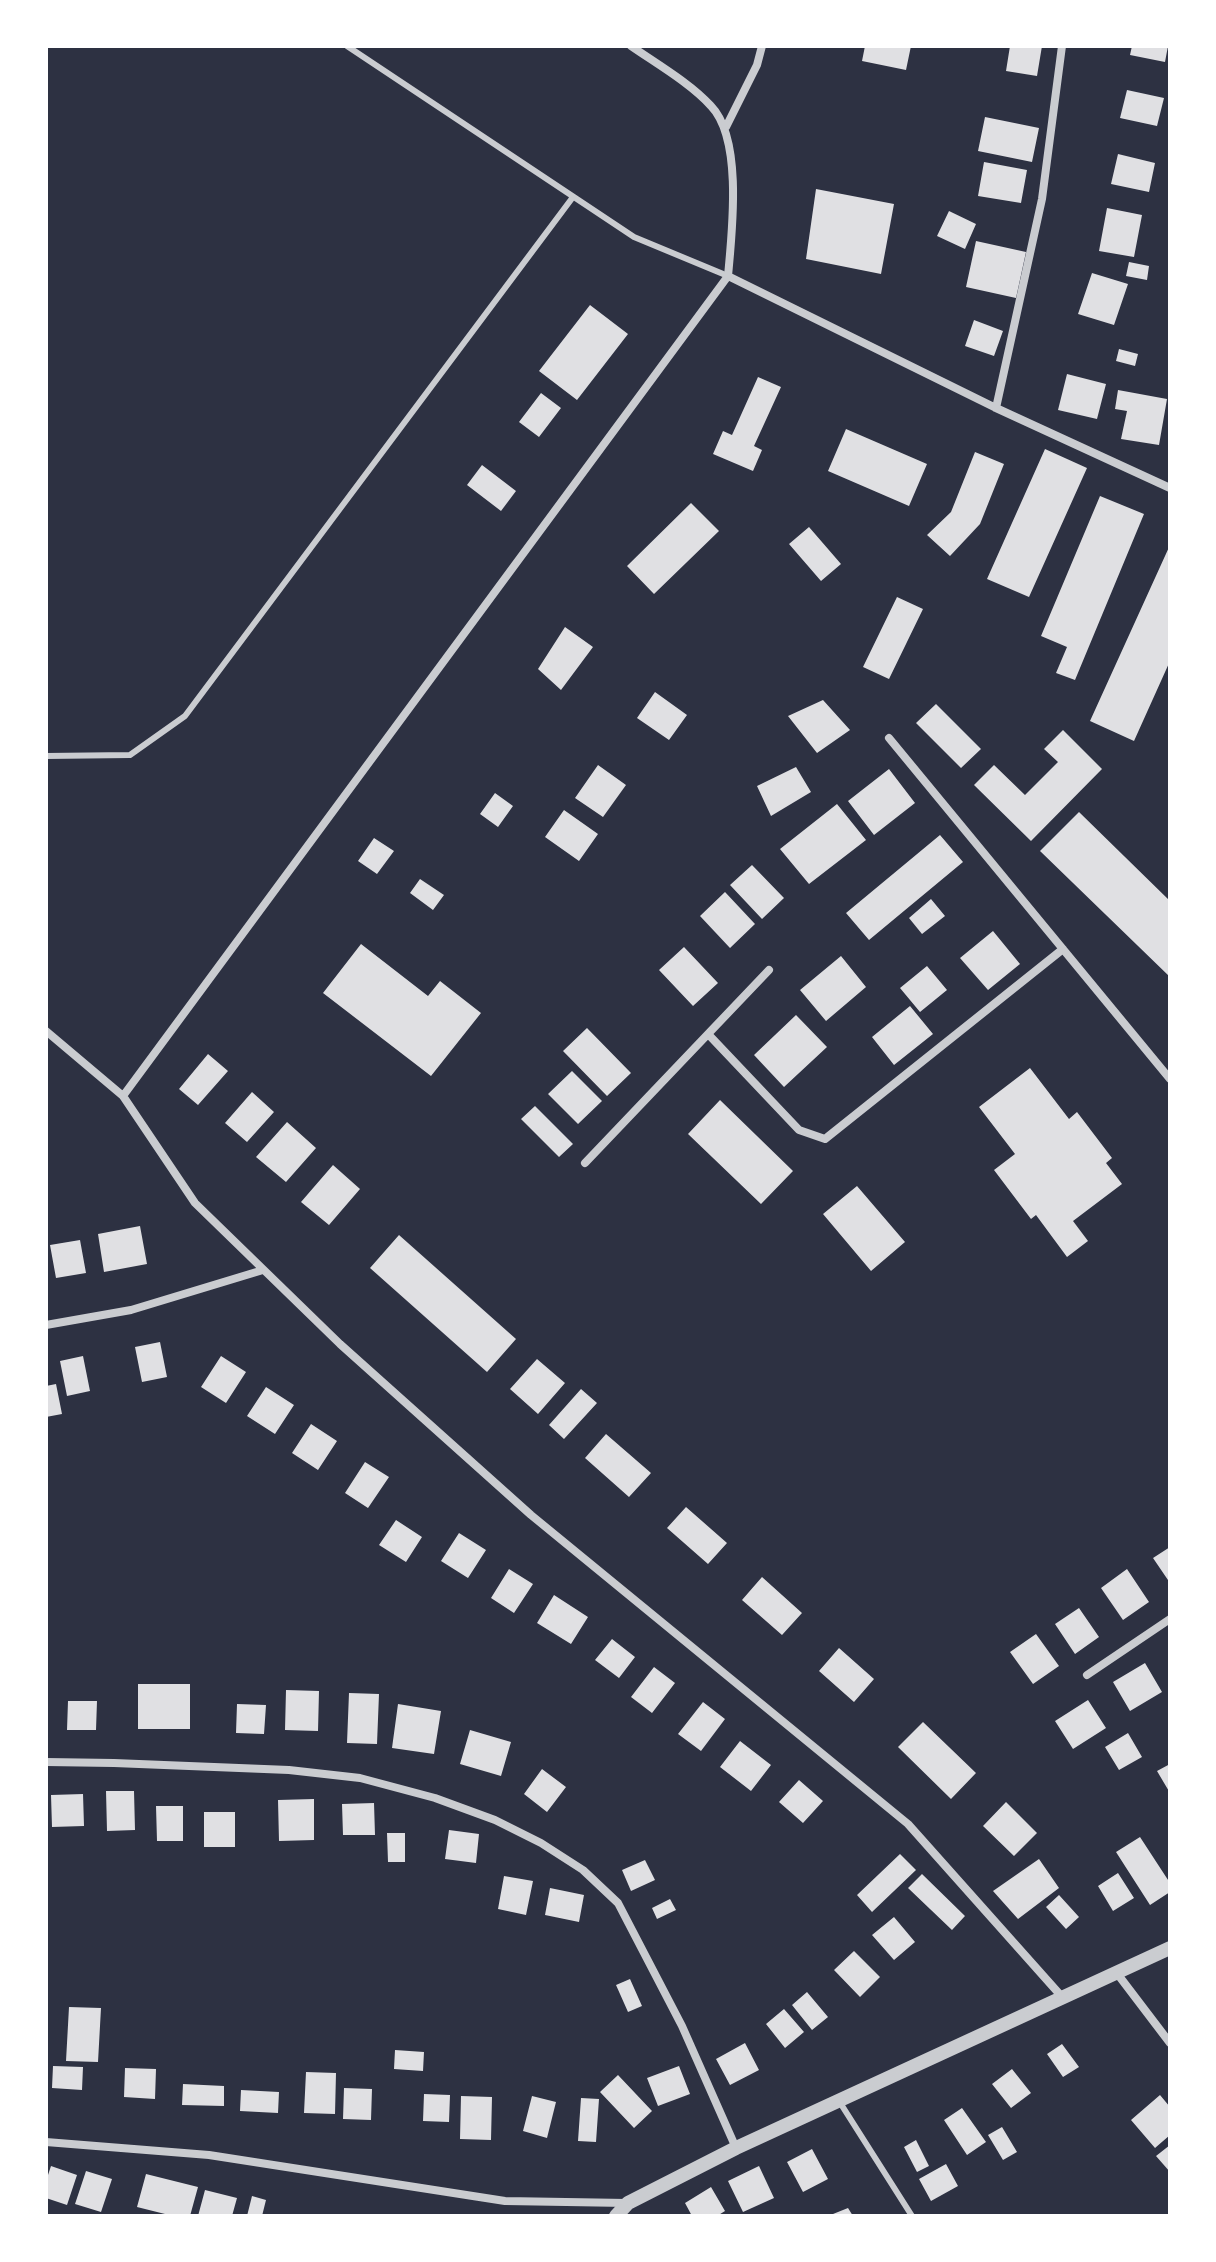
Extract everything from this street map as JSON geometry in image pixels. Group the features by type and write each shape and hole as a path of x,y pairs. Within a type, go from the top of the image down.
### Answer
{"street":[{"path":"123,1096 728,276 733,158 726,127 712,107 669,71 631,46"},
{"path":"726,127 757,65 762,46"},
{"path":"996,408 1042,199 1062,46"},
{"path":"728,276 996,408 1170,488"},
{"path":"889,738 1170,1079"},
{"path":"708,1034 799,1130 825,1139 1063,949"},
{"path":"585,1163 769,970"},
{"path":"46,1031 123,1096 195,1203 340,1344 531,1515 908,1824 1063,1998"},
{"path":"46,1325 131,1310 263,1270"},
{"path":"1087,1675 1170,1619"},
{"path":"46,1762 289,1770 360,1778 435,1798 495,1820 541,1843 583,1870 618,1903 682,2026 736,2148"},
{"path":"616,2216 628,2203 736,2148 1170,1948"},
{"path":"1116,1971 1170,2043"},
{"path":"46,2142 209,2155 505,2201 628,2203"}],"lane":[{"path":"347,46 634,237 728,276"},
{"path":"46,756 130,755 185,716 573,197"},
{"path":"839,2101 912,2216"}],"building":[{"path":"865,46 911,46 906,70 862,61"},
{"path":"1010,46 1042,46 1037,76 1006,71"},
{"path":"1132,46 1168,46 1165,62 1130,55"},
{"path":"1127,90 1164,98 1157,126 1120,118"},
{"path":"985,117 1039,128 1032,162 978,151"},
{"path":"1118,154 1155,163 1149,192 1111,184"},
{"path":"984,162 1027,170 1021,203 978,196"},
{"path":"816,189 894,204 881,274 806,259"},
{"path":"1107,208 1142,215 1134,257 1099,251"},
{"path":"949,211 976,224 965,249 937,236"},
{"path":"976,241 1026,252 1016,298 966,287"},
{"path":"1129,262 1149,266 1147,280 1126,276"},
{"path":"1092,273 1128,284 1114,325 1078,314"},
{"path":"590,305 628,334 577,400 539,371"},
{"path":"974,320 1003,331 994,356 965,346"},
{"path":"1119,349 1138,354 1135,366 1116,361"},
{"path":"1067,374 1106,384 1097,419 1058,410"},
{"path":"758,377 781,387 754,446 762,450 753,471 713,454 723,431 732,435"},
{"path":"1118,390 1167,399 1159,445 1121,439 1127,411 1115,409"},
{"path":"541,393 561,408 539,437 519,422"},
{"path":"846,429 927,464 909,506 828,471"},
{"path":"1045,449 1087,468 1029,597 987,579"},
{"path":"975,452 1004,464 980,524 950,556 927,535 951,512"},
{"path":"482,465 516,491 501,511 467,485"},
{"path":"1100,496 1144,514 1075,680 1056,673 1067,647 1041,636"},
{"path":"691,503 719,531 654,594 627,566"},
{"path":"809,527 841,564 821,581 789,544"},
{"path":"1170,545 1170,661 1134,741 1090,721"},
{"path":"897,597 923,609 889,679 863,667"},
{"path":"565,627 593,647 561,690 538,669"},
{"path":"655,692 687,715 669,740 637,718"},
{"path":"823,700 850,730 817,753 788,716"},
{"path":"936,704 981,749 961,768 916,723"},
{"path":"1063,730 1102,769 1031,841 974,785 994,765 1025,795 1058,762 1044,749"},
{"path":"598,765 626,785 603,817 575,798"},
{"path":"796,767 811,792 771,816 757,786"},
{"path":"889,769 915,803 874,835 848,801"},
{"path":"495,793 513,806 498,827 480,814"},
{"path":"837,804 866,840 809,884 780,849"},
{"path":"564,810 598,834 579,861 545,837"},
{"path":"1079,812 1170,901 1170,977 1040,851"},
{"path":"940,835 963,862 869,940 846,913"},
{"path":"374,838 394,851 377,874 358,861"},
{"path":"752,865 784,898 762,919 730,885"},
{"path":"420,879 444,895 433,910 410,893"},
{"path":"725,892 755,924 730,948 700,916"},
{"path":"931,899 945,916 922,934 909,918"},
{"path":"993,931 1020,964 988,990 960,958"},
{"path":"361,944 428,996 440,981 481,1013 431,1076 323,993"},
{"path":"684,947 718,983 693,1006 659,970"},
{"path":"841,956 866,987 826,1021 800,990"},
{"path":"927,966 947,990 920,1012 900,988"},
{"path":"910,1006 933,1034 894,1065 872,1037"},
{"path":"796,1015 827,1047 784,1087 754,1055"},
{"path":"587,1028 631,1073 607,1096 563,1051"},
{"path":"208,1054 228,1071 198,1105 179,1089"},
{"path":"1030,1068 1069,1119 1077,1112 1112,1158 1106,1163 1122,1184 1073,1221 1088,1241 1067,1257 1036,1215 1031,1219 994,1170 1015,1154 979,1107"},
{"path":"572,1071 602,1101 578,1124 548,1094"},
{"path":"252,1092 274,1112 247,1142 225,1123"},
{"path":"720,1100 793,1171 761,1204 688,1134"},
{"path":"535,1106 573,1144 559,1157 521,1119"},
{"path":"287,1122 316,1148 286,1182 256,1157"},
{"path":"333,1165 360,1189 329,1225 301,1202"},
{"path":"857,1186 905,1242 871,1271 823,1214"},
{"path":"140,1226 147,1264 104,1272 98,1234"},
{"path":"399,1235 516,1339 487,1372 370,1268"},
{"path":"80,1240 86,1273 56,1278 50,1245"},
{"path":"160,1342 167,1377 142,1382 135,1347"},
{"path":"83,1356 90,1391 67,1396 60,1361"},
{"path":"221,1356 246,1372 226,1403 201,1387"},
{"path":"537,1359 565,1383 538,1414 510,1389"},
{"path":"56,1384 62,1414 46,1417 46,1386"},
{"path":"266,1387 294,1405 275,1434 247,1416"},
{"path":"581,1389 597,1403 564,1439 549,1425"},
{"path":"311,1424 337,1441 318,1470 292,1453"},
{"path":"606,1434 651,1473 629,1497 585,1458"},
{"path":"365,1462 389,1477 368,1508 345,1493"},
{"path":"686,1507 727,1543 708,1564 667,1528"},
{"path":"396,1520 422,1537 406,1562 379,1545"},
{"path":"459,1533 486,1550 468,1578 441,1561"},
{"path":"1170,1547 1170,1583 1153,1558"},
{"path":"509,1569 533,1584 514,1613 491,1598"},
{"path":"1127,1569 1149,1602 1123,1620 1101,1588"},
{"path":"762,1577 802,1613 782,1635 742,1600"},
{"path":"554,1595 588,1617 571,1644 537,1623"},
{"path":"1079,1608 1099,1637 1075,1654 1055,1624"},
{"path":"1036,1634 1059,1666 1033,1684 1010,1652"},
{"path":"612,1639 635,1657 619,1678 595,1660"},
{"path":"839,1648 874,1679 854,1702 819,1671"},
{"path":"1145,1663 1162,1692 1130,1711 1113,1682"},
{"path":"654,1667 675,1683 652,1713 631,1697"},
{"path":"138,1684 190,1684 190,1729 138,1729"},
{"path":"286,1690 319,1691 318,1731 285,1730"},
{"path":"349,1693 379,1694 377,1744 347,1743"},
{"path":"1088,1700 1106,1728 1073,1749 1055,1721"},
{"path":"68,1701 97,1701 96,1730 67,1730"},
{"path":"703,1702 725,1719 701,1751 678,1734"},
{"path":"237,1704 266,1705 264,1734 236,1733"},
{"path":"398,1704 441,1711 434,1754 392,1748"},
{"path":"923,1722 976,1773 951,1799 898,1747"},
{"path":"470,1730 511,1742 501,1776 460,1764"},
{"path":"1128,1733 1142,1757 1119,1770 1105,1747"},
{"path":"740,1741 771,1765 751,1791 720,1767"},
{"path":"1170,1764 1170,1793 1157,1771"},
{"path":"542,1769 566,1787 547,1812 524,1794"},
{"path":"799,1780 823,1801 803,1823 779,1802"},
{"path":"106,1791 134,1791 135,1830 107,1831"},
{"path":"83,1794 84,1826 52,1827 51,1795"},
{"path":"314,1799 314,1840 279,1841 278,1800"},
{"path":"1006,1802 1037,1833 1014,1856 983,1826"},
{"path":"374,1803 375,1835 343,1835 342,1804"},
{"path":"156,1806 183,1806 183,1841 157,1841"},
{"path":"204,1812 235,1812 235,1847 204,1847"},
{"path":"449,1830 479,1834 476,1863 445,1859"},
{"path":"387,1833 405,1833 405,1862 388,1862"},
{"path":"1140,1837 1170,1883 1170,1892 1150,1905 1116,1852"},
{"path":"900,1854 916,1870 872,1912 857,1895"},
{"path":"1039,1859 1059,1888 1018,1919 993,1891"},
{"path":"645,1860 655,1880 631,1891 622,1870"},
{"path":"1118,1873 1134,1898 1113,1911 1098,1886"},
{"path":"922,1874 965,1916 952,1930 908,1888"},
{"path":"504,1876 533,1881 526,1915 498,1909"},
{"path":"550,1888 584,1895 579,1922 545,1915"},
{"path":"1059,1895 1079,1917 1066,1929 1046,1907"},
{"path":"670,1899 676,1910 657,1919 652,1908"},
{"path":"894,1917 915,1942 894,1960 872,1935"},
{"path":"854,1951 880,1977 860,1997 834,1970"},
{"path":"630,1979 642,2006 628,2012 616,1985"},
{"path":"807,1992 828,2017 812,2030 792,2005"},
{"path":"69,2007 101,2008 98,2062 66,2061"},
{"path":"784,2009 804,2032 785,2048 766,2024"},
{"path":"745,2043 759,2070 730,2085 716,2059"},
{"path":"1062,2044 1079,2067 1063,2077 1047,2054"},
{"path":"395,2050 424,2052 423,2071 394,2069"},
{"path":"53,2066 83,2067 82,2090 52,2088"},
{"path":"679,2066 690,2094 658,2106 647,2078"},
{"path":"125,2068 156,2069 155,2099 124,2097"},
{"path":"1012,2069 1031,2093 1011,2108 992,2084"},
{"path":"306,2072 336,2073 335,2114 304,2113"},
{"path":"618,2075 652,2111 634,2128 600,2092"},
{"path":"183,2084 224,2086 224,2106 182,2105"},
{"path":"344,2088 372,2089 371,2120 343,2119"},
{"path":"241,2090 279,2092 278,2113 240,2111"},
{"path":"424,2094 450,2095 449,2122 423,2121"},
{"path":"1160,2095 1170,2107 1170,2135 1155,2148 1131,2120"},
{"path":"461,2096 492,2097 491,2140 460,2139"},
{"path":"532,2096 556,2102 547,2138 523,2131"},
{"path":"581,2098 599,2099 596,2142 578,2141"},
{"path":"962,2108 986,2142 967,2155 944,2120"},
{"path":"1002,2127 1017,2152 1003,2160 988,2135"},
{"path":"916,2140 929,2166 917,2172 904,2147"},
{"path":"1170,2145 1170,2172 1156,2156"},
{"path":"812,2149 828,2179 803,2192 787,2162"},
{"path":"946,2164 958,2186 931,2201 919,2179"},
{"path":"51,2166 77,2175 67,2205 46,2198 46,2181"},
{"path":"759,2166 774,2198 743,2212 728,2181"},
{"path":"86,2171 112,2179 101,2212 75,2204"},
{"path":"146,2174 198,2187 190,2216 173,2216 137,2207"},
{"path":"711,2187 725,2211 717,2216 692,2216 685,2203"},
{"path":"205,2190 237,2198 232,2216 198,2216"},
{"path":"252,2196 266,2200 262,2216 247,2216"},
{"path":"848,2208 853,2216 828,2216"}]}
